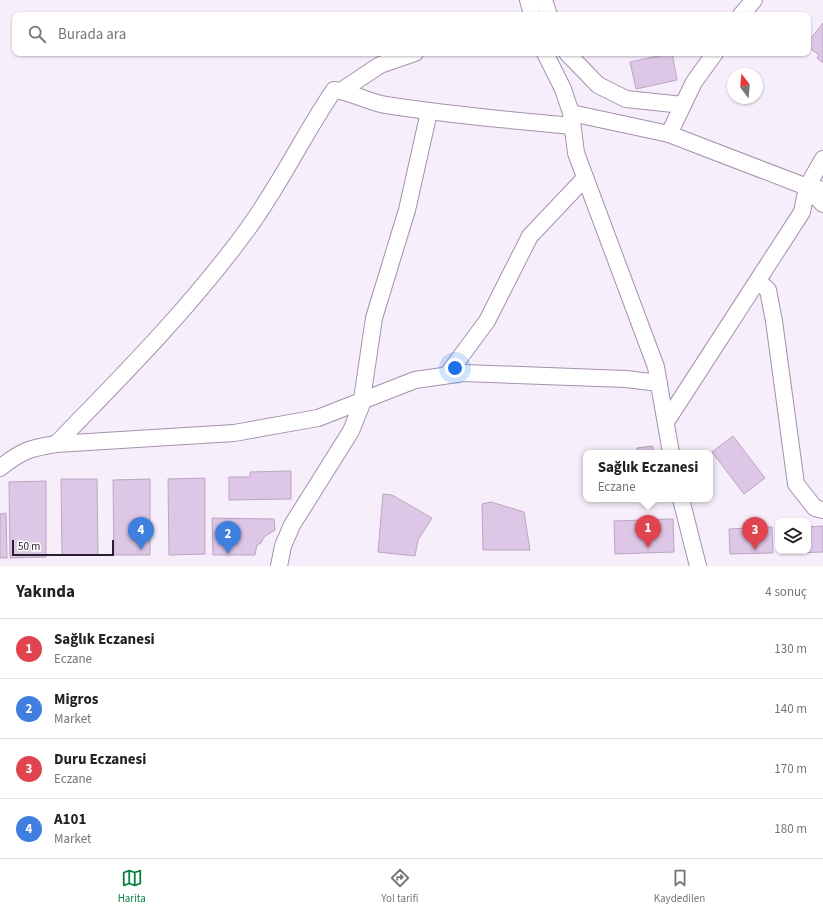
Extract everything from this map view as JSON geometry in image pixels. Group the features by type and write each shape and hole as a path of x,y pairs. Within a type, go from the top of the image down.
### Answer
{"street":[{"path":"528,0 531,12"},
{"path":"544,0 548,12"},
{"path":"744,12 754,0"},
{"path":"341,91 380,65 406,56"},
{"path":"546,56 563,89 572,119 576,153 656,367 671,450"},
{"path":"570,56 598,85 626,99 683,105"},
{"path":"669,134 694,82 713,56"},
{"path":"56,444 169,327 228,256 261,209 334,90 341,91 371,102 429,112 572,119 669,134 807,187 823,190"},
{"path":"279,566 283,546 292,524 351,430 362,400 374,318 407,210 429,112"},
{"path":"666,422 802,212 807,187 823,159"},
{"path":"447,375 487,321 530,236 585,178"},
{"path":"807,187 823,204"},
{"path":"758,281 768,290 774,321 796,484 815,508 823,510"},
{"path":"0,468 29,448 56,444 234,433 318,418 415,380 447,375 464,373 532,374 626,379 659,383"},
{"path":"682,502 698,566"}],"building":[{"path":"823,23 823,63 817,58 819,55 811,49 811,38"},
{"path":"658,56 673,56 677,80 636,89 630,62"},
{"path":"733,436 765,478 744,494 713,453 713,451"},
{"path":"653,446 653,450 637,450 637,448"},
{"path":"291,471 291,499 229,500 229,477 250,477 250,472"},
{"path":"205,478 205,554 169,555 168,479"},
{"path":"61,479 97,479 98,555 62,555"},
{"path":"150,479 150,555 114,555 113,480"},
{"path":"46,481 46,557 10,558 9,482"},
{"path":"383,494 392,495 432,518 418,540 415,556 378,552"},
{"path":"491,502 524,512 530,550 483,550 482,504"},
{"path":"6,513 7,558 0,558 0,514"},
{"path":"212,518 274,519 275,530 264,537 261,543 257,545 255,555 213,555"},
{"path":"673,519 674,552 615,554 614,521"},
{"path":"823,526 823,552 811,552 811,527"},
{"path":"772,527 773,553 730,554 729,529"}],"place":[{"name":"Sağlık Eczanesi","path":"648,548"},
{"name":"A101","path":"141,550"},
{"name":"Duru Eczanesi","path":"755,550"},
{"name":"Migros","path":"228,554"}]}
